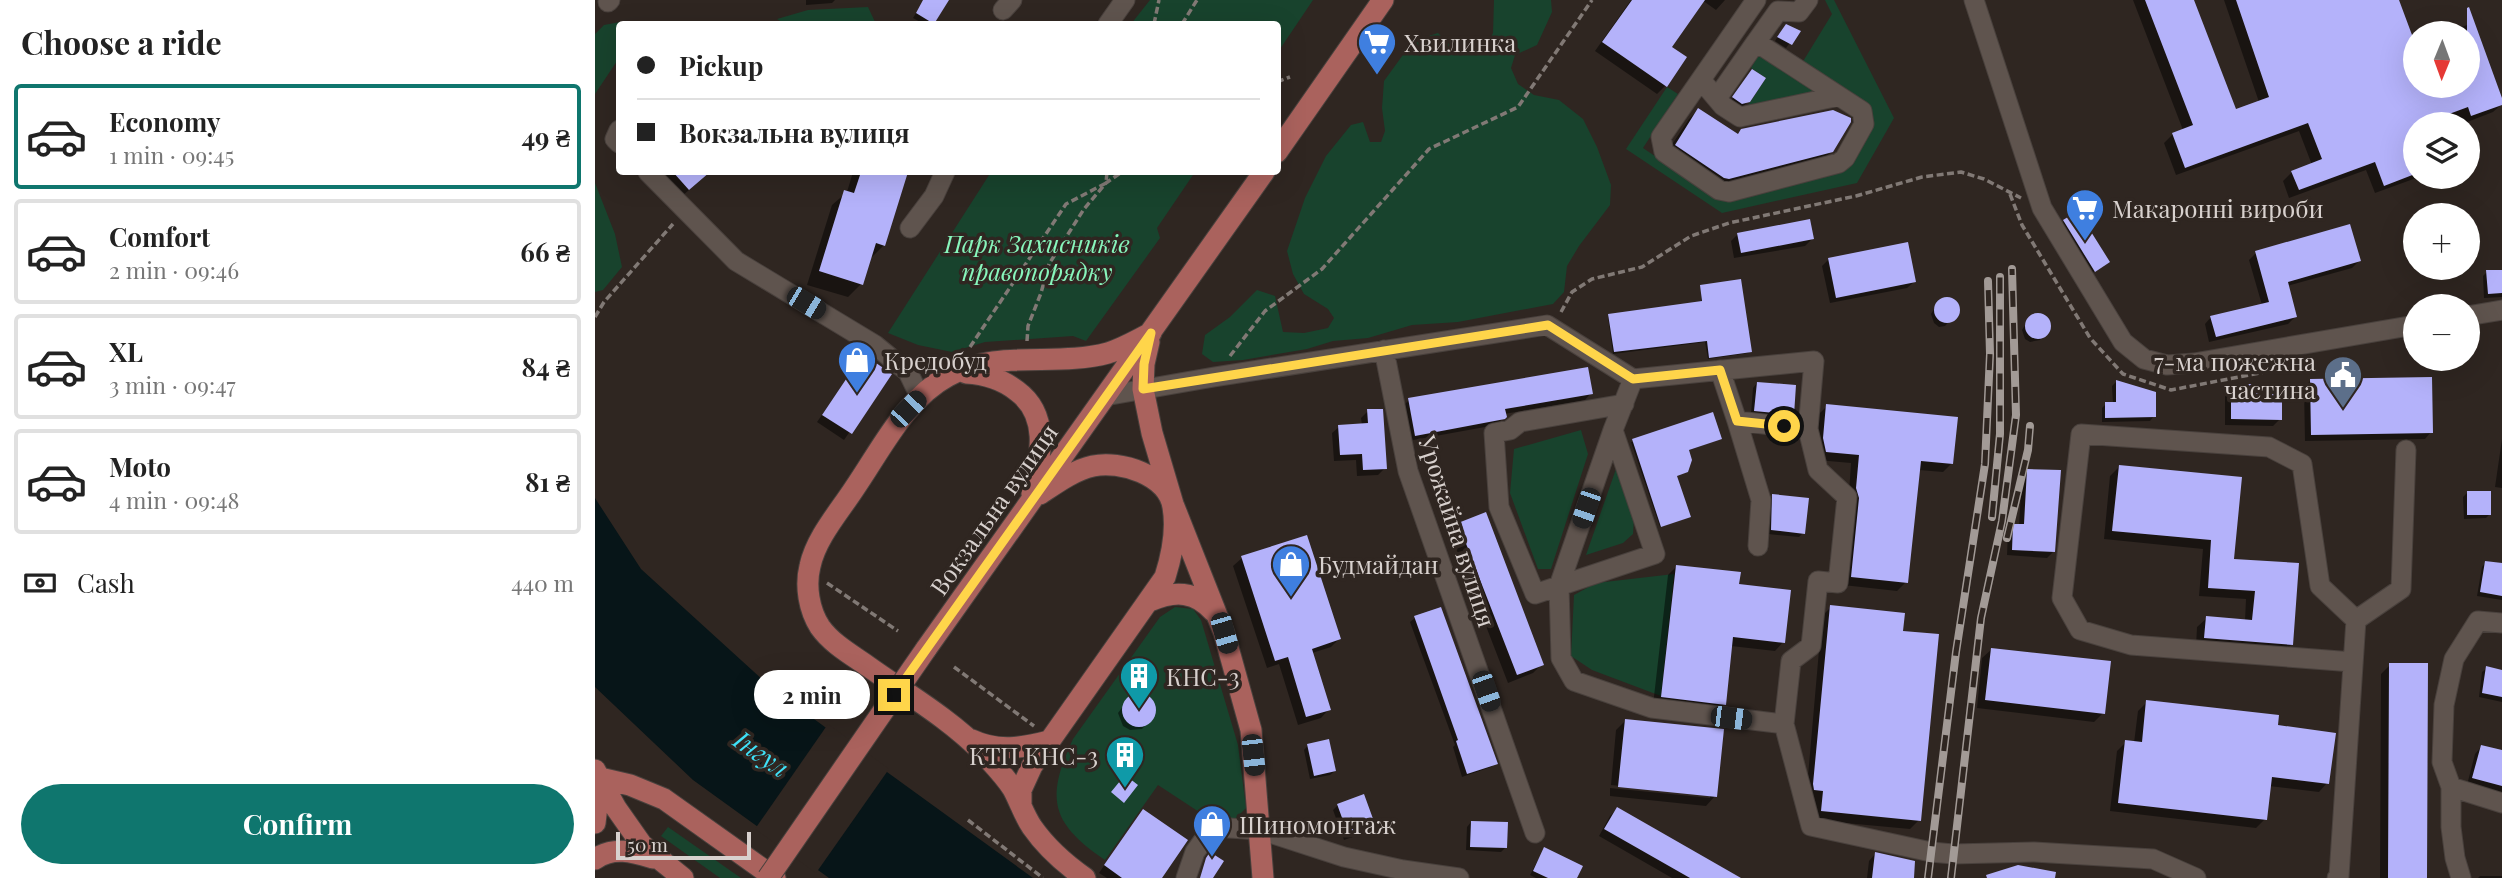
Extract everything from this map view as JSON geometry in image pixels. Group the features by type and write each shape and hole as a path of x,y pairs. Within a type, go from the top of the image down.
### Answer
{"main road":[{"path":"1281,146 1383,0"},
{"name":"Вокзальна вулиця","path":"768,878 926,649 1262,175"},
{"path":"1085,878 1047,845 1021,808 1014,790 982,752 829,638 814,615 807,579 815,550 908,409 950,375 975,364 1108,353 1151,333"},
{"path":"1151,333 1144,364 1143,389 1152,433 1173,504 1224,633 1251,730 1263,878"},
{"path":"950,375 977,374 1007,383 1027,398 1037,413 1041,450 1031,500"},
{"path":"1021,808 1024,780 1043,735 1150,601 1165,577 1173,540 1173,504 1152,479 1135,468 1116,465 1092,466 1031,500"},
{"path":"1150,601 1173,593 1186,593 1201,599 1213,610 1224,633"},
{"path":"959,733 995,747 1026,747 1043,735"},
{"path":"595,823 597,775"},
{"path":"597,775 664,799 775,878"},
{"path":"597,775 628,828 642,845 683,878"},
{"path":"595,859 611,852 626,850 658,859"}],"street":[{"path":"1110,21 1125,0"},
{"path":"1756,0 1661,137 1664,152 1719,190 1729,192 1839,163 1845,158 1864,124 1862,111 1756,42"},
{"path":"1717,98 1778,11 1799,12 1808,0"},
{"path":"1974,0 2042,208 2123,342 2144,359 2167,365 2194,363 2403,327"},
{"path":"1701,80 1723,106 1740,117 1839,96"},
{"path":"651,175 736,261 875,345 908,372 920,397"},
{"path":"910,228 934,196 944,175"},
{"path":"2480,314 2502,310"},
{"path":"1105,396 1548,325 1633,379 1814,360 1808,429 1818,470 1847,497 1838,583 1818,581 1811,646 1791,661 1784,724 1811,826 1931,852 2034,852 2153,859 2196,878"},
{"name":"Урожайна вулиця","path":"1384,350 1408,471 1535,833"},
{"path":"1720,370 1761,500 1758,546"},
{"path":"1633,379 1559,586 1561,658 1574,681 1652,708 1784,724"},
{"path":"1613,430 1655,554 1535,594 1499,507 1494,433 1510,430 1520,422 1624,404"},
{"path":"1737,421 1808,429"},
{"path":"2337,878 2339,876 2356,620 2321,586 2302,464 2269,447 2081,434 2062,598 2080,630 2131,645 2353,662"},
{"path":"2356,620 2401,589 2406,450"},
{"path":"2461,878 2451,827 2451,787 2442,762 2444,705 2454,659 2479,621 2502,623"},
{"path":"2451,787 2502,803"},
{"path":"1187,878 1195,852 1213,827 1261,830 1344,857 1403,870 1459,878"}],"path":[{"path":"1155,21 1159,0"},
{"path":"1184,21 1197,0"},
{"path":"1214,377 1265,311 1322,268 1429,149 1518,107 1592,0"},
{"path":"1281,80 1290,77"},
{"path":"1548,325 1559,315 1572,292 1592,279 1642,267 1691,236 1729,223 1856,196 1922,177 1961,172 1984,179 2042,208"},
{"path":"1027,350 1028,326 1049,264 1084,209 1106,183 1107,175"},
{"path":"950,375 992,317 1066,204 1118,175"},
{"path":"595,317 604,302 686,209"},
{"path":"824,581 898,631"},
{"path":"954,667 1043,735"},
{"path":"968,820 1043,878"}],"green space":[{"path":"1150,0 1313,0 1281,48 1281,21 1133,21"},
{"path":"1494,0 1551,0 1552,12 1537,45 1515,55 1511,68 1518,84 1534,95 1559,100 1583,119 1611,185 1610,205 1567,266 1564,292 1553,304 1458,322 1412,325 1368,338 1333,341 1307,349 1243,360 1213,362 1202,354 1205,335 1230,317 1257,290 1275,296 1283,332 1304,333 1328,328 1334,318 1328,309 1304,294 1293,274 1287,251 1305,198 1326,156 1351,125 1363,122 1370,142 1381,142 1385,131 1382,108 1384,81 1413,41 1438,33 1458,53 1481,55 1493,33"},
{"path":"1825,0 1834,0 1894,118 1857,183 1722,213 1626,149 1667,87 1678,94 1643,148 1717,198 1853,160 1874,122 1871,110 1802,63 1832,14"},
{"path":"868,7 875,21 777,19 808,10"},
{"path":"616,23 616,62 595,94 595,34 604,25"},
{"path":"1760,53 1819,92 1747,107 1766,78 1751,68"},
{"name":"Парк Захисників правопорядку","path":"989,175 1193,175 1157,228 1160,238 1086,341 1073,336 985,342 952,352 918,345 888,333"},
{"path":"595,183 615,234 622,267 603,290 595,292"},
{"path":"1581,430 1588,454 1551,569 1538,569 1510,493 1514,449"},
{"path":"1617,466 1634,518 1633,534 1623,543 1586,555"},
{"path":"1674,574 1661,696 1592,670 1571,656 1574,595 1596,583"},
{"path":"1175,607 1193,609 1201,620 1238,745 1246,808 1225,829 1158,785 1105,860 1073,834 1064,821 1058,808 1059,778 1073,739 1160,617"},
{"path":"668,827 741,878 720,878 661,836"}],"water":[{"name":"Інгул","path":"595,498 641,569 774,690 1033,878 829,878 693,780 595,687"}],"pier":[{"path":"828,724 889,769 816,873 755,829"}],"building":[{"path":"923,0 949,0 936,21 929,21 916,13"},
{"path":"1632,0 1705,0 1672,47 1687,57 1667,87 1602,42"},
{"path":"2145,0 2194,0 2236,109 2269,97 2236,0 2399,0 2407,21 2403,21 2403,98 2480,98 2480,37 2502,98 2502,105 2480,113 2470,112 2468,107 2454,112 2403,112 2403,179 2384,186 2375,162 2299,190 2291,171 2322,159 2308,123 2185,168 2172,133 2193,125"},
{"path":"2469,7 2474,21 2467,21"},
{"path":"1786,24 1801,31 1792,45 1777,37"},
{"path":"1752,69 1766,78 1750,102 1742,104 1732,97"},
{"path":"1698,108 1738,134 1741,129 1833,110 1851,118 1851,122 1833,152 1729,179 1675,145"},
{"path":"676,175 706,175 689,190"},
{"path":"860,175 907,175 885,246 876,243 863,285 819,271 844,190 854,193"},
{"name":"Макаронні вироби","path":"2078,211 2110,262 2095,272 2063,220"},
{"path":"1810,219 1814,239 1741,253 1737,233"},
{"path":"2350,224 2361,261 2288,282 2297,317 2216,337 2210,316 2269,302 2255,251"},
{"path":"1908,242 1916,282 1836,298 1828,258"},
{"path":"2486,270 2502,270 2502,293 2488,294"},
{"path":"1741,279 1752,352 1709,358 1707,341 1614,352 1608,314 1702,301 1700,285"},
{"path":"1947,297 1956,301 1960,310 1956,319 1947,323 1938,319 1934,310 1938,301"},
{"path":"2038,313 2047,317 2051,326 2047,335 2038,339 2029,335 2025,326 2029,317"},
{"name":"Кредобуд","path":"863,354 892,374 852,434 822,415"},
{"path":"1588,367 1593,394 1505,409 1505,419 1415,436 1408,398"},
{"path":"2432,377 2433,433 2311,435 2310,379"},
{"path":"2116,380 2156,392 2156,417 2105,418 2105,402 2116,402"},
{"path":"1757,382 1796,385 1794,415 1754,411"},
{"path":"2231,384 2282,384 2282,420 2231,419"},
{"path":"1826,404 1958,417 1953,464 1921,461 1908,583 1851,577 1859,498 1856,488 1859,455 1826,452 1823,438"},
{"path":"1367,409 1383,409 1387,469 1363,470 1362,454 1340,455 1338,425 1368,423"},
{"path":"1713,412 1722,439 1689,450 1692,460 1688,472 1677,476 1691,517 1661,527 1632,439"},
{"path":"2119,465 2242,477 2234,559 2299,563 2293,645 2204,638 2206,616 2252,620 2255,591 2208,588 2211,540 2112,531"},
{"path":"2027,469 2061,470 2055,552 2012,550 2013,524 2024,524"},
{"path":"2467,491 2491,491 2491,515 2467,515"},
{"path":"1772,494 1809,498 1805,534 1771,530"},
{"path":"1486,512 1544,665 1517,675 1458,523"},
{"name":"Будмайдан","path":"1307,535 1341,639 1312,649 1331,710 1306,717 1288,657 1275,661 1241,556"},
{"path":"2485,561 2502,563 2502,596 2480,592"},
{"path":"1676,565 1741,572 1739,584 1791,590 1785,643 1733,637 1726,705 1661,697"},
{"path":"1830,605 1905,613 1903,631 1939,634 1921,821 1821,811 1823,791 1814,790 1813,784"},
{"path":"1441,607 1498,764 1467,774 1456,741 1458,740 1414,616"},
{"path":"1991,648 2111,661 2105,714 1985,700"},
{"path":"2389,663 2428,663 2427,878 2388,878"},
{"path":"2486,666 2502,670 2502,697 2482,693"},
{"name":"КНС-3","path":"1139,693 1151,698 1156,710 1151,722 1139,727 1127,722 1122,710 1127,698"},
{"path":"2146,700 2279,715 2278,725 2336,733 2329,784 2272,777 2267,820 2118,803 2125,740 2142,742"},
{"path":"1625,719 1724,729 1717,797 1618,787"},
{"path":"1329,739 1336,771 1314,776 1307,744"},
{"path":"2481,745 2502,750 2502,786 2472,778"},
{"name":"КТП КНС-3","path":"1125,775 1138,785 1124,803 1111,792"},
{"path":"1364,794 1376,827 1349,837 1337,804"},
{"path":"1617,807 1741,878 1690,878 1604,829"},
{"path":"1143,809 1188,840 1162,878 1122,878 1104,865"},
{"path":"1471,821 1508,822 1507,848 1470,847"},
{"path":"1544,847 1583,866 1577,878 1548,878 1533,871"},
{"name":"Шиномонтаж","path":"1210,852 1224,861 1213,878 1200,878 1206,858"},
{"path":"1875,852 1915,861 1914,878 1872,878"},
{"path":"2018,865 2056,872 2055,878 1987,878 1986,875"}],"railway":[{"path":"1951,878 1981,618 2002,521 2016,415 2012,269"},
{"path":"1992,517 2000,434 2000,277"},
{"path":"1928,878 1956,652 1985,464 1990,354 1988,281"},
{"path":"2007,538 2028,450 2030,426"}],"place":[{"name":"Хвилинка","path":"1377,76"},
{"name":"Макаронні вироби","path":"2085,242"},
{"name":"Кредобуд","path":"857,394"},
{"name":"7-ма пожежна частина","path":"2343,409"},
{"name":"Будмайдан","path":"1291,598"},
{"name":"КНС-3","path":"1139,710"},
{"name":"КТП КНС-3","path":"1125,789"},
{"name":"Шиномонтаж","path":"1212,858"}],"route":[{"path":"894,695 1151,333 1144,364 1143,389 1548,325 1633,379 1720,370 1737,421 1784,426"}]}
